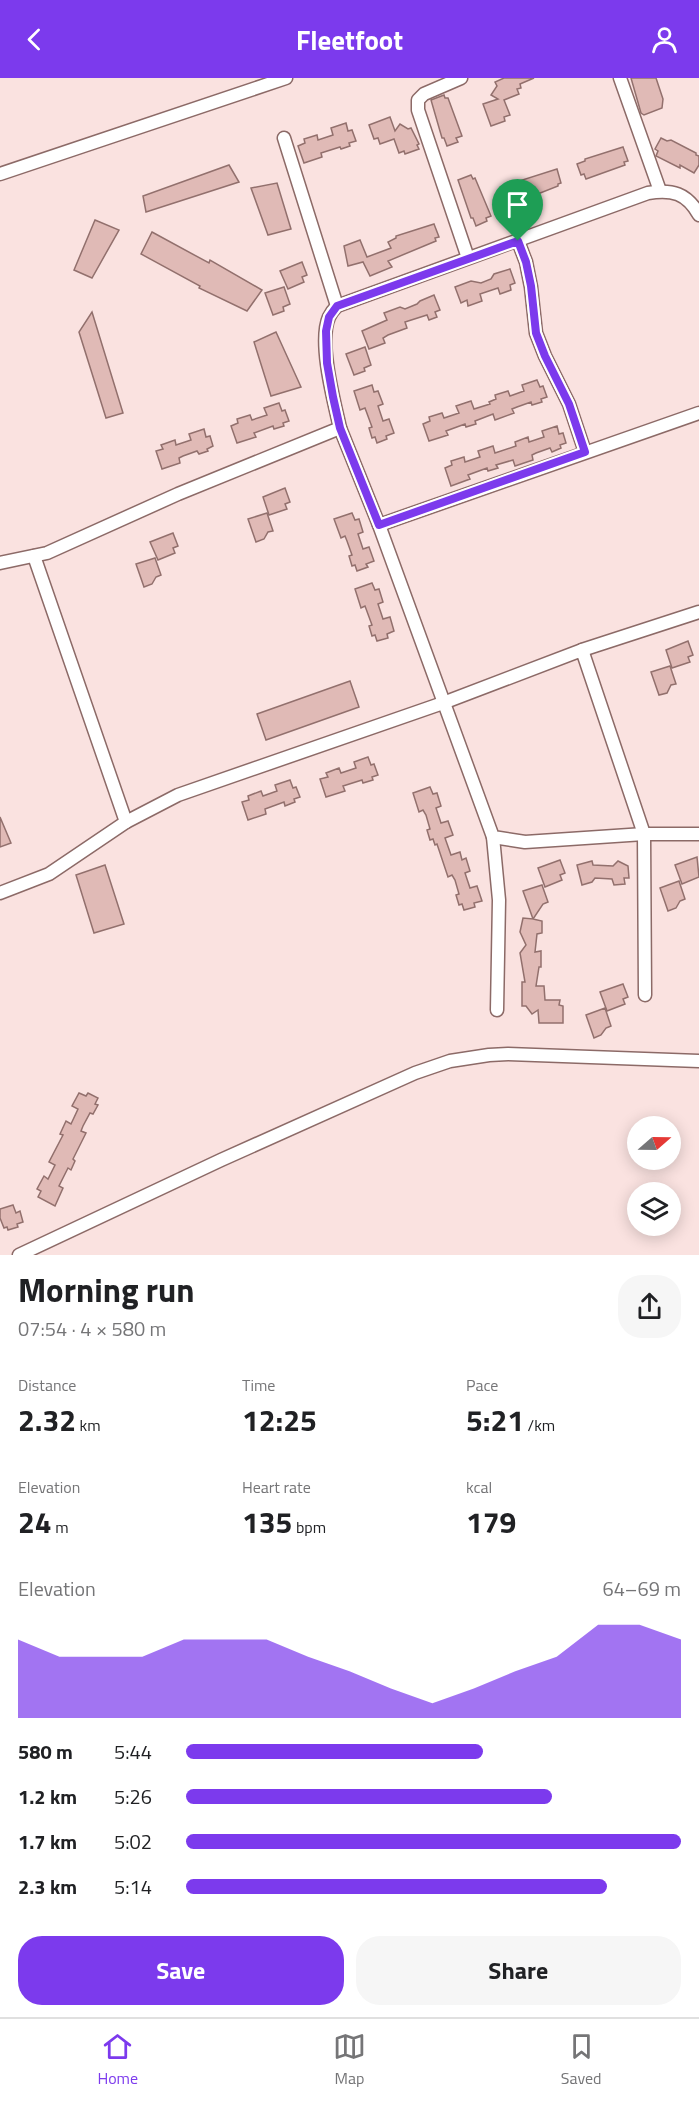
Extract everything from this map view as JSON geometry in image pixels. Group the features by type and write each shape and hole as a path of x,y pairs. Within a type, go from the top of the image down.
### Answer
{"street":[{"path":"0,174 286,78"},
{"path":"461,78 424,94 418,100 418,110 468,258"},
{"path":"620,78 660,191"},
{"path":"284,138 337,306"},
{"path":"497,1010 499,900 493,837 379,525 340,428 327,363 326,331 329,317 337,306 648,193 660,191 674,193 687,199 699,214"},
{"path":"518,241 526,262 531,286 536,333 569,404 585,452"},
{"path":"379,525 699,413"},
{"path":"0,563 34,556 75,542 178,494 340,428"},
{"path":"34,556 126,822"},
{"path":"0,893 49,874 126,822 178,795 443,703 582,650 699,612"},
{"path":"582,650 644,834 645,995"},
{"path":"493,837 525,842 644,834 699,834"},
{"path":"19,1255 274,1136 415,1073 450,1061 508,1054 699,1061"}],"building":[{"path":"504,78 534,78 520,84 521,88 517,89 519,94 504,100 510,115 504,117 505,121 491,126 483,104 498,99 491,95 497,86 495,82"},
{"path":"631,78 656,78 663,99 662,108 644,115 641,113"},
{"path":"444,95 448,98 462,136 456,138 458,142 447,146 442,138 431,100"},
{"path":"390,117 395,131 400,124 408,129 411,128 419,149 405,154 404,151 399,153 394,139 380,144 378,138 374,139 369,125"},
{"path":"346,123 348,131 352,130 356,141 349,143 350,146 321,153 322,157 304,163 298,146 305,143 304,139 317,135 318,140 333,135 331,128"},
{"path":"661,138 671,140 699,156 699,165 694,173 656,156 658,151 655,149"},
{"path":"623,147 628,161 624,162 625,165 586,179 584,174 581,175 577,164 585,159"},
{"path":"229,165 239,182 146,212 143,196"},
{"path":"557,169 561,183 558,186 520,201 510,186 519,181"},
{"path":"471,175 473,179 475,178 491,216 486,218 487,221 476,226 458,180"},
{"path":"277,183 291,229 268,235 251,188"},
{"path":"95,220 119,230 92,278 74,270"},
{"path":"434,224 439,237 435,238 436,241 388,261 392,267 370,276 363,262 348,266 344,246 360,240 367,257 391,248 388,242 396,236"},
{"path":"152,232 209,263 210,260 262,290 247,311 199,288 200,286 141,254"},
{"path":"302,262 307,275 302,277 304,282 288,289 280,271"},
{"path":"510,269 515,283 510,285 511,290 500,294 498,288 480,294 482,301 468,306 467,300 461,303 455,287 471,281 481,283 491,279 494,274"},
{"path":"284,287 290,304 283,307 284,311 273,315 265,293"},
{"path":"434,295 440,310 435,312 437,317 429,320 427,315 405,322 407,328 388,335 383,338 385,343 369,349 362,331 387,320 384,313 400,307 405,309"},
{"path":"92,312 123,413 106,418 79,332"},
{"path":"276,332 301,387 271,396 254,342"},
{"path":"365,347 371,365 364,368 365,371 354,375 346,354"},
{"path":"537,380 540,387 543,386 547,397 541,399 542,402 532,405 531,402 517,407 512,409 514,413 495,420 493,414 475,421 476,424 466,427 465,424 446,431 448,435 429,441 423,424 430,421 429,417 442,413 444,418 459,413 456,406 471,401 474,409 490,404 489,402 496,399 495,395 508,391 510,396 524,391 522,385"},
{"path":"372,385 374,392 378,391 383,404 378,406 383,421 389,419 394,433 377,443 375,437 372,438 369,428 372,427 365,408 360,410 354,391"},
{"path":"279,403 282,411 285,410 289,421 283,423 284,426 274,429 273,426 254,433 256,437 237,443 231,426 238,423 237,419 250,415 252,420 267,415 264,408"},
{"path":"557,426 559,434 563,433 566,443 560,445 561,448 552,452 550,448 536,453 532,455 533,460 515,466 513,460 496,465 498,468 488,471 487,468 468,475 470,479 451,486 445,468 452,465 451,461 464,457 465,462 480,457 478,451 493,446 495,453 516,446 515,442 528,437 529,442 544,437 542,431"},
{"path":"204,429 206,437 210,436 213,446 207,449 208,451 199,454 197,451 183,456 179,458 180,463 162,469 156,451 163,449 161,445 175,440 176,445 191,440 189,434"},
{"path":"285,488 290,502 285,504 287,509 269,515 263,497"},
{"path":"267,513 273,531 268,532 264,539 256,542 248,519"},
{"path":"352,513 355,520 359,519 363,532 358,534 363,549 369,547 374,561 366,564 368,567 357,571 355,565 352,566 349,556 352,555 345,536 341,538 334,519"},
{"path":"173,533 178,546 173,548 175,553 158,560 150,542"},
{"path":"155,558 161,575 156,577 152,584 144,587 136,564"},
{"path":"372,583 375,590 379,589 383,602 378,604 383,619 390,617 394,631 387,634 388,638 377,641 375,635 372,636 369,626 372,625 365,606 361,608 355,589"},
{"path":"688,641 693,655 688,657 690,662 672,668 666,650"},
{"path":"670,666 676,684 671,685 667,693 659,695 651,672"},
{"path":"350,681 359,707 266,740 257,714"},
{"path":"368,757 371,765 374,764 378,775 372,777 373,780 363,783 362,780 343,786 345,791 326,797 320,779 328,777 326,773 339,768 341,773 356,768 354,762"},
{"path":"290,780 300,797 294,799 295,802 285,806 284,802 265,809 266,814 248,820 242,802 249,800 248,796 261,791 263,796 277,791 275,785"},
{"path":"430,787 433,794 437,793 441,806 436,808 441,823 448,821 453,835 445,838 451,855 460,852 462,860 466,858 470,871 465,873 470,888 477,886 482,901 474,903 475,907 464,910 462,904 459,905 455,880 452,875 448,877 437,844 435,845 433,839 430,840 426,815 423,810 419,812 413,793"},
{"path":"0,817 11,843 0,847"},
{"path":"697,857 699,877 682,884 675,865"},
{"path":"560,860 565,873 560,875 562,880 545,887 538,868"},
{"path":"592,861 593,865 613,866 618,861 628,866 629,878 624,878 625,884 614,885 612,879 595,878 592,882 582,885 577,865"},
{"path":"105,865 124,924 94,933 76,875"},
{"path":"679,881 685,899 680,901 676,908 668,911 660,888"},
{"path":"542,885 548,902 543,904 533,919 523,891"},
{"path":"523,918 542,921 542,933 537,934 535,952 541,951 541,967 539,967 536,986 544,986 545,1000 560,1000 559,1005 563,1006 563,1023 539,1023 538,1010 532,1014 526,1006 522,1006 522,982 525,982 520,953 526,945 520,932"},
{"path":"623,984 628,997 623,999 625,1004 607,1011 600,992"},
{"path":"605,1008 611,1026 594,1038 586,1015"},
{"path":"79,1093 86,1096 88,1093 98,1098 95,1104 98,1105 93,1114 90,1113 83,1126 81,1131 86,1133 73,1159 75,1161 71,1170 68,1168 59,1186 63,1188 55,1206 38,1197 41,1191 37,1189 44,1176 48,1179 55,1165 49,1162 63,1135 60,1134 66,1121 71,1124 78,1109 72,1106"},
{"path":"13,1205 16,1213 20,1211 23,1222 17,1224 18,1227 8,1230 7,1227 4,1228 0,1218 0,1209"}],"route":[{"path":"518,241 526,262 531,286 536,333 569,404 585,452 379,525 340,428 327,363 326,331 329,317 337,306 518,241"}]}
